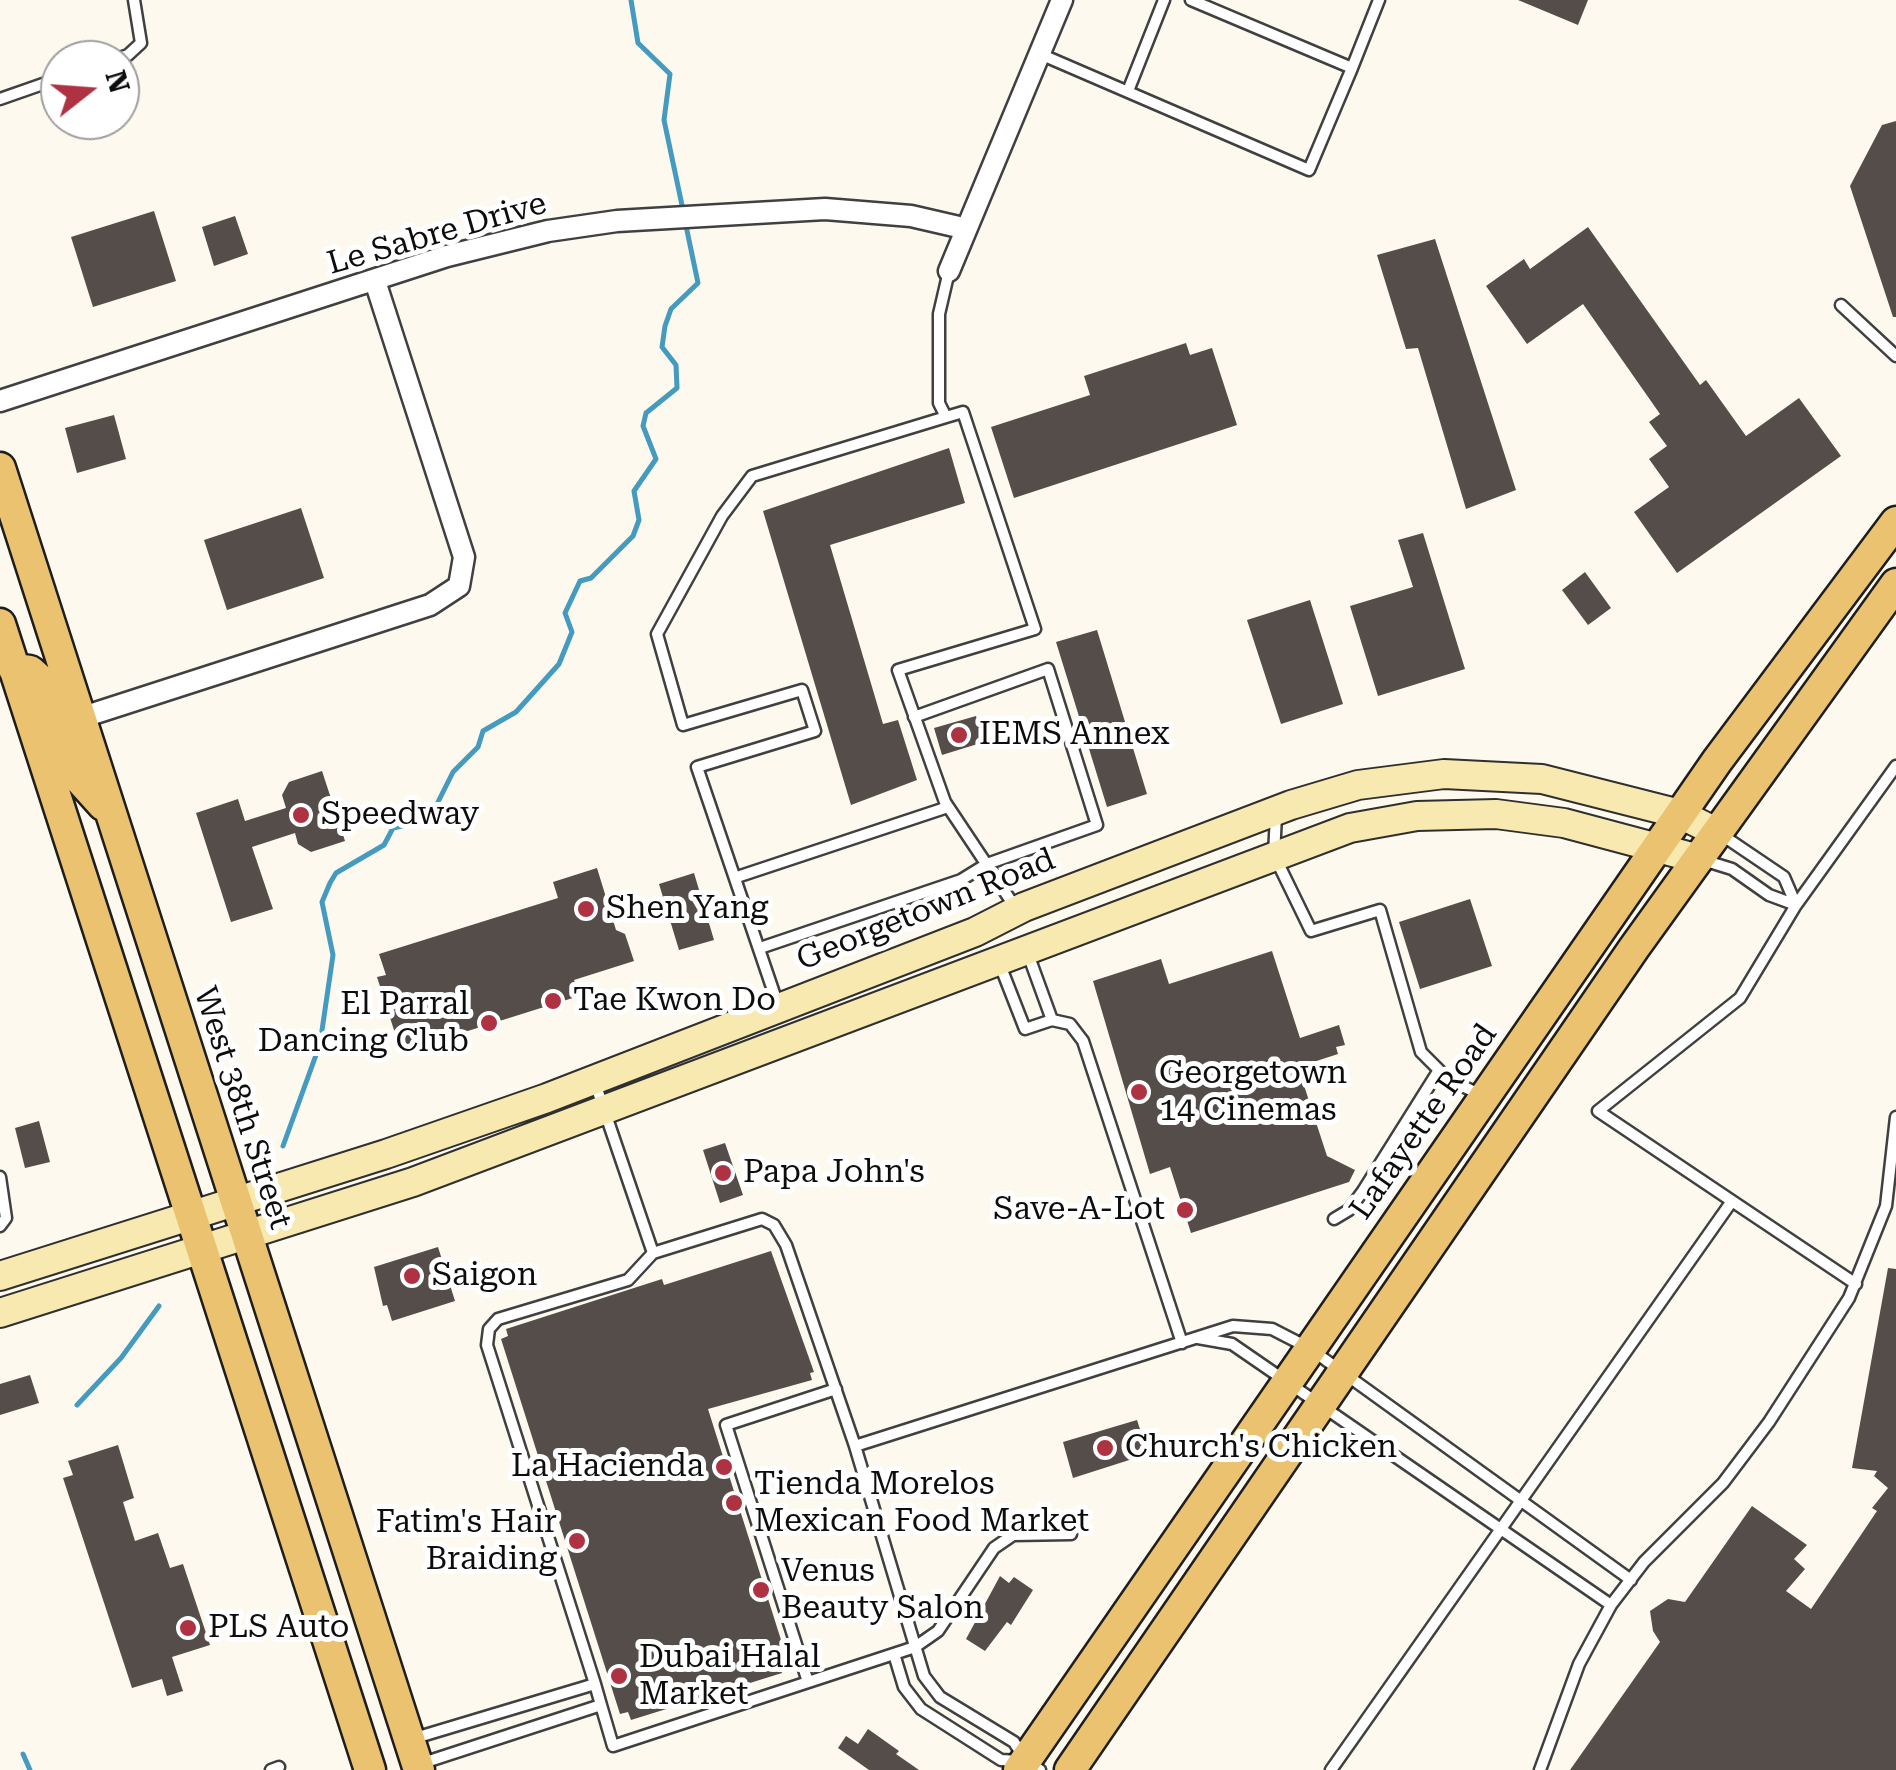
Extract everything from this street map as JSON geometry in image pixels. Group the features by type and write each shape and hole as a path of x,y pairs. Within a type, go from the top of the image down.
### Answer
{"main road":[{"name":"West 38th Street","path":"0,468 414,1757"},
{"name":"Lafayette Road","path":"1028,1767 1285,1382 1680,814 1896,522"},
{"path":"1070,1770 1699,859 1896,584"},
{"path":"0,624 370,1770"},
{"path":"14,669 30,672 40,680 76,775 111,814"},
{"name":"Georgetown Road","path":"0,1276 386,1154 594,1079 975,932 1018,910 1275,807 1358,785 1474,774 1576,785 1680,814 1718,833"},
{"path":"0,1313 413,1182 1274,855 1366,825 1453,814 1548,820 1699,859"},
{"path":"325,1628 356,1663 383,1738 414,1757"}],"street":[{"path":"948,271 1062,0"},
{"name":"Le Sabre Drive","path":"0,401 523,236 662,218 790,210 859,210 963,228"},
{"path":"80,718 430,605 459,586 464,557 375,281"}],"lane":[{"path":"134,0 140,43"},
{"path":"1128,91 1164,0"},
{"path":"1191,0 1352,68"},
{"path":"1039,54 1309,170 1379,0"},
{"path":"0,99 40,85"},
{"path":"946,417 939,403 939,314 948,271"},
{"path":"1841,305 1896,356"},
{"path":"778,1006 697,767 815,731 802,690 684,725 657,634 722,516 752,476 964,412 1036,630 898,670 948,807 1018,910"},
{"path":"760,948 961,880 987,864 1097,825 1048,669 914,717"},
{"path":"1856,1284 1598,1111 1740,998 1796,905 1896,766"},
{"path":"737,876 948,807"},
{"path":"1275,807 1274,855 1311,932 1380,910 1422,1052 1439,1070 1484,1097"},
{"path":"1718,833 1784,877 1796,905"},
{"path":"1699,859 1732,869 1768,895 1796,905"},
{"path":"1026,949 1052,1020"},
{"path":"998,960 1026,1029 1052,1020 1070,1024 1083,1041 1182,1343"},
{"path":"1334,1219 1349,1210 1363,1191 1439,1070"},
{"path":"594,1079 653,1253"},
{"path":"1540,1770 1579,1664 1611,1605 1723,1482 1766,1426 1856,1284 1886,1206 1896,1118"},
{"path":"0,1177 6,1218 0,1226"},
{"path":"1331,1770 1732,1200"},
{"path":"1028,1767 1014,1742 940,1697 924,1676 915,1648 855,1446 786,1244 774,1225 762,1218 653,1253 628,1280 498,1319 489,1329 487,1345 613,1746 915,1648 938,1631 994,1548 1013,1536 1071,1534"},
{"path":"855,1446 1233,1326 1272,1329 1309,1348 1631,1580"},
{"path":"1197,1338 1232,1344 1611,1605"},
{"path":"808,1682 726,1424 836,1389"},
{"path":"894,1654 904,1687 921,1709 1002,1760 1028,1767"},
{"path":"414,1757 595,1684"},
{"path":"414,1757 601,1705"}],"building":[{"path":"1518,0 1588,0 1578,25"},
{"path":"1896,121 1893,317 1850,186 1882,125"},
{"path":"154,211 176,281 93,307 71,237"},
{"path":"235,216 248,254 214,266 202,227"},
{"path":"1588,227 1700,385 1706,380 1746,436 1799,398 1841,456 1677,573 1634,512 1669,487 1649,459 1667,446 1649,422 1660,414 1583,304 1527,344 1486,286 1524,259 1530,269"},
{"path":"1435,239 1516,490 1466,509 1418,348 1406,349 1377,255"},
{"path":"1186,343 1190,355 1212,348 1237,425 1014,498 991,427 1090,395 1084,376"},
{"path":"114,415 126,459 77,473 65,428"},
{"path":"949,448 965,503 830,545 883,724 898,720 917,780 851,805 763,511"},
{"path":"301,508 324,578 227,610 204,540"},
{"path":"1423,533 1465,669 1378,696 1350,606 1413,587 1398,540"},
{"path":"1585,572 1611,608 1588,625 1562,590"},
{"path":"1310,600 1343,704 1281,724 1247,620"},
{"path":"1097,630 1147,794 1107,807 1056,642"},
{"name":"IEMS Annex","path":"976,716 984,742 942,755 934,728"},
{"path":"322,771 345,841 311,852 298,844 295,833 252,847 273,909 231,922 196,813 238,799 245,821 286,808 282,795 289,782"},
{"path":"597,868 616,930 625,934 634,961 574,980 579,996 401,1052 377,977 386,975 379,954 558,898 553,882"},
{"path":"694,873 714,940 679,950 659,884"},
{"path":"1470,899 1492,966 1420,989 1399,922"},
{"path":"1272,951 1300,1038 1339,1025 1345,1045 1336,1047 1338,1054 1298,1067 1327,1156 1355,1170 1349,1182 1191,1233 1170,1167 1150,1174 1093,981 1161,959 1169,984"},
{"path":"39,1121 50,1162 25,1168 15,1128"},
{"name":"Papa John's","path":"725,1143 743,1195 720,1203 703,1150"},
{"name":"Saigon","path":"438,1247 455,1301 392,1321 387,1305 383,1306 374,1267"},
{"path":"771,1251 814,1372 810,1373 812,1380 708,1409 788,1662 779,1664 782,1673 631,1720 628,1712 620,1714 501,1339 508,1336 506,1329 662,1279 664,1285"},
{"path":"1888,1268 1896,1269 1896,1770 1570,1770 1660,1642 1653,1631 1650,1611 1668,1599 1685,1602 1752,1506 1807,1545 1794,1559 1805,1569 1786,1591 1811,1609 1877,1511 1872,1508 1888,1488 1874,1476 1877,1471 1852,1468"},
{"path":"30,1375 39,1403 0,1415 0,1384"},
{"name":"Church's Chicken","path":"1137,1420 1148,1454 1073,1478 1063,1442"},
{"path":"118,1445 134,1498 123,1502 135,1541 158,1533 170,1568 183,1564 210,1645 172,1657 183,1691 167,1696 162,1679 132,1688 63,1478 73,1475 68,1461"},
{"path":"1000,1576 1009,1583 1014,1577 1033,1590 1011,1625 1007,1622 985,1651 966,1639"},
{"path":"868,1729 919,1770 869,1770 838,1748 846,1736 858,1744"}],"waterway":[{"path":"631,0 638,43 670,74 664,120 683,210"},
{"path":"283,1146 320,1044 333,955 322,902 330,883 336,873 384,845 393,828 412,824 434,810 453,772 478,747 483,731 516,712 559,664 572,632 565,613 580,581 591,578 633,536 639,520 634,491 656,459 643,426 646,413 677,388 676,365 662,347 665,326 671,309 698,283 685,221"},
{"path":"77,1405 121,1358 159,1306"},
{"path":"23,1754 30,1770"}],"place":[{"name":"IEMS Annex","path":"959,735"},
{"name":"Speedway","path":"301,815"},
{"name":"Shen Yang","path":"586,909"},
{"name":"Tae Kwon Do","path":"553,1001"},
{"name":"El Parral Dancing Club","path":"489,1023"},
{"name":"Georgetown 14 Cinemas","path":"1139,1092"},
{"name":"Papa John's","path":"723,1173"},
{"name":"Save-A-Lot","path":"1185,1210"},
{"name":"Saigon","path":"412,1276"},
{"name":"Church's Chicken","path":"1105,1448"},
{"name":"La Hacienda","path":"724,1467"},
{"name":"Tienda Morelos Mexican Food Market","path":"734,1503"},
{"name":"Fatim's Hair Braiding","path":"577,1541"},
{"name":"Venus Beauty Salon","path":"761,1590"},
{"name":"PLS Auto","path":"188,1628"},
{"name":"Dubai Halal Market","path":"619,1676"}]}
